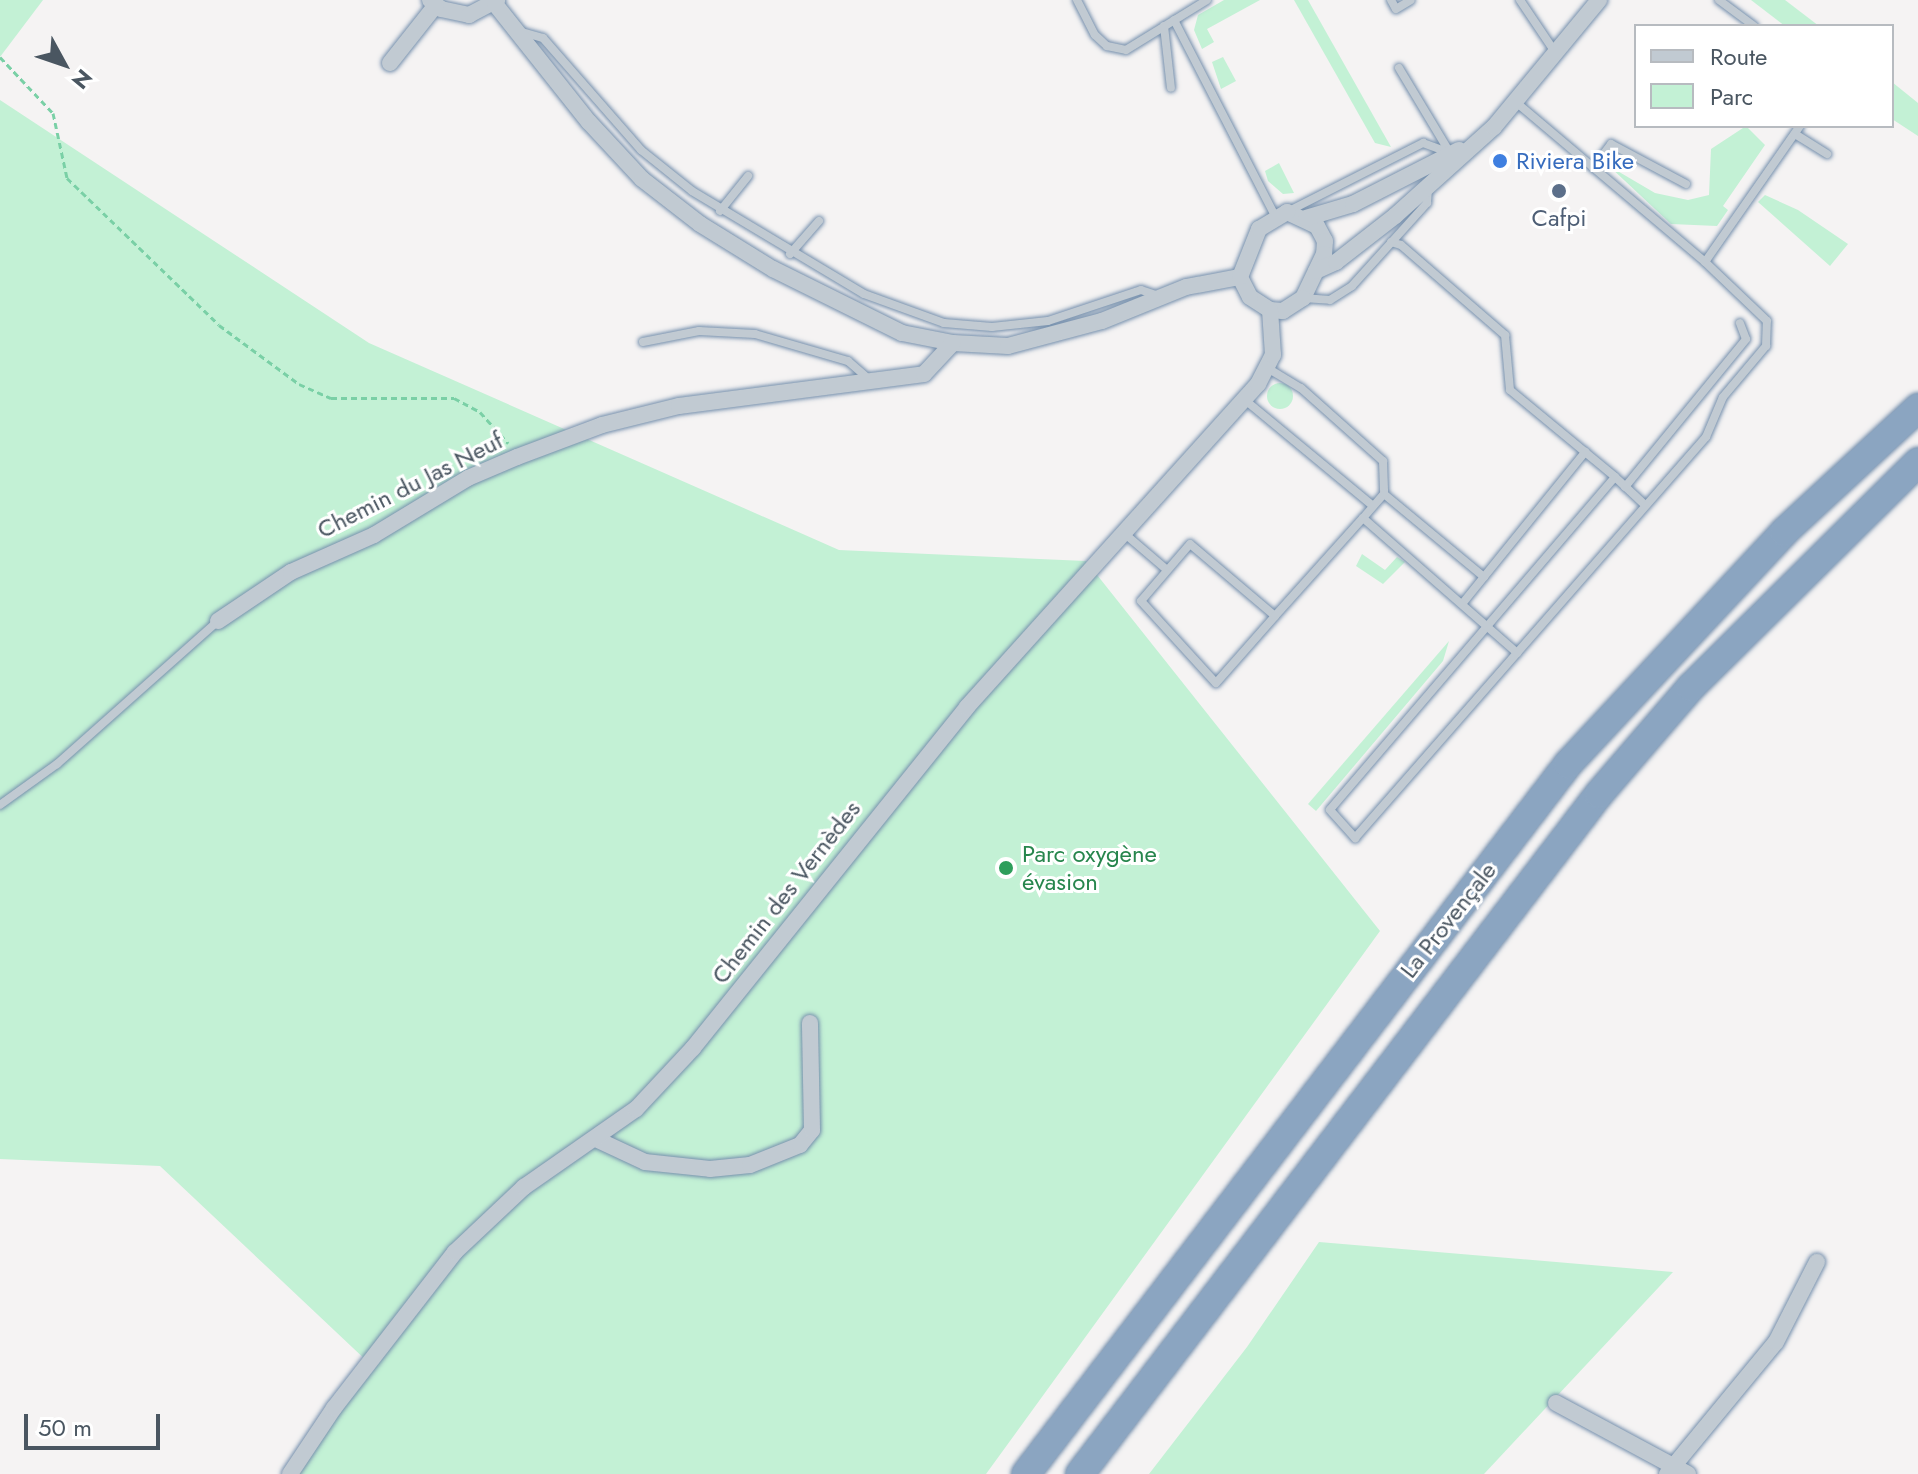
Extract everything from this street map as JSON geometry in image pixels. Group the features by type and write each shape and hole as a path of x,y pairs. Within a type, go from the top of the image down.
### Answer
{"highway":[{"name":"La Provençale","path":"1026,1474 1568,764 1784,532 1918,408"},
{"name":"La Provençale","path":"1080,1474 1599,794 1691,687 1918,462"}],"street":[{"path":"1316,271 1336,262 1428,189 1468,147 1517,103 1599,0"},
{"path":"390,63 433,2 469,15 496,2 515,30 642,179 700,224 773,269 902,333 953,343 1008,346 1055,336 1207,281 1240,277"},
{"path":"1306,218 1325,241 1316,271 1303,298 1283,311 1270,310 1250,297 1240,277 1253,239 1281,214 1306,218 1353,204 1450,153 1468,147"},
{"path":"1269,369 1270,310"},
{"name":"Chemin du Jas Neuf","path":"218,621 291,572 374,535 468,478 517,457 602,425 679,406 924,374 953,343"},
{"name":"Chemin des Vernèdes","path":"290,1474 334,1408 455,1252 524,1187 598,1140 636,1109 693,1048 921,761 1245,400 1269,369"},
{"path":"598,1140 645,1162 710,1169 750,1165 800,1145 812,1130 810,1023"},
{"path":"1669,1469 1776,1342 1817,1262"},
{"path":"1556,1403 1669,1469 1688,1474"}],"lane":[{"path":"1077,0 1107,46 1126,50 1207,0"},
{"path":"1391,0 1396,9 1411,0"},
{"path":"1520,0 1558,55"},
{"path":"1719,0 1751,24"},
{"path":"1174,20 1281,214 1423,143 1450,153"},
{"path":"1164,26 1171,88"},
{"path":"515,30 543,38 641,150 720,211 864,294 944,323 992,327 1048,321 1141,290 1163,297"},
{"path":"1399,68 1450,153"},
{"path":"1517,103 1705,262 1767,321 1766,346 1723,397 1706,437 1355,838 1330,810 1615,477"},
{"path":"1705,262 1797,130 1827,154"},
{"path":"1593,168 1611,144 1686,184"},
{"path":"720,211 748,176"},
{"path":"1303,298 1318,302 1341,296 1427,203 1428,189"},
{"path":"790,254 819,221"},
{"path":"1391,242 1505,335 1510,390 1645,505"},
{"path":"1625,487 1746,339 1740,323"},
{"path":"643,342 699,331 755,334 848,361 872,382"},
{"path":"1269,369 1301,388 1383,461 1384,494 1216,683 1141,601 1190,544 1275,616"},
{"path":"1245,400 1373,506"},
{"path":"1462,604 1585,452"},
{"path":"1384,494 1484,577"},
{"path":"1363,518 1517,653"},
{"path":"1125,534 1167,570"},
{"name":"Chemin du Jas Neuf","path":"0,805 104,724 218,621"}],"path":[{"path":"0,57 53,113 67,178 219,325 299,384 331,398 454,398 490,421 517,457"}],"green space":[{"path":"0,0 43,0 0,57"},
{"path":"1224,0 1260,0 1207,29 1214,42 1202,49 1194,30 1198,15"},
{"path":"1294,0 1308,0 1391,147 1375,143"},
{"path":"1751,0 1785,0 1816,24 1782,24"},
{"path":"1223,57 1236,81 1221,89 1212,62"},
{"path":"1894,84 1918,103 1918,136 1894,120"},
{"path":"0,100 369,343 839,550 1086,561 1380,931 986,1474 285,1474 370,1364 160,1166 0,1159"},
{"path":"1743,128 1748,128 1765,145 1723,206 1728,210 1717,226 1671,224 1609,166 1655,193 1688,200 1709,195 1711,149"},
{"path":"1279,163 1294,193 1283,194 1268,181 1265,171"},
{"path":"1765,195 1798,210 1848,244 1830,266 1758,202"},
{"path":"1280,383 1289,387 1293,396 1289,405 1280,409 1271,405 1267,396 1271,387"},
{"path":"1362,554 1385,570 1397,557 1405,562 1383,584 1356,566"},
{"path":"1449,641 1443,661 1316,811 1308,804"},
{"path":"1319,1242 1673,1272 1484,1474 1149,1474 1247,1347"}],"place":[{"name":"Riviera Bike","path":"1500,161"},
{"name":"Cafpi","path":"1559,191"},
{"name":"Parc oxygène évasion","path":"1006,868"}]}
